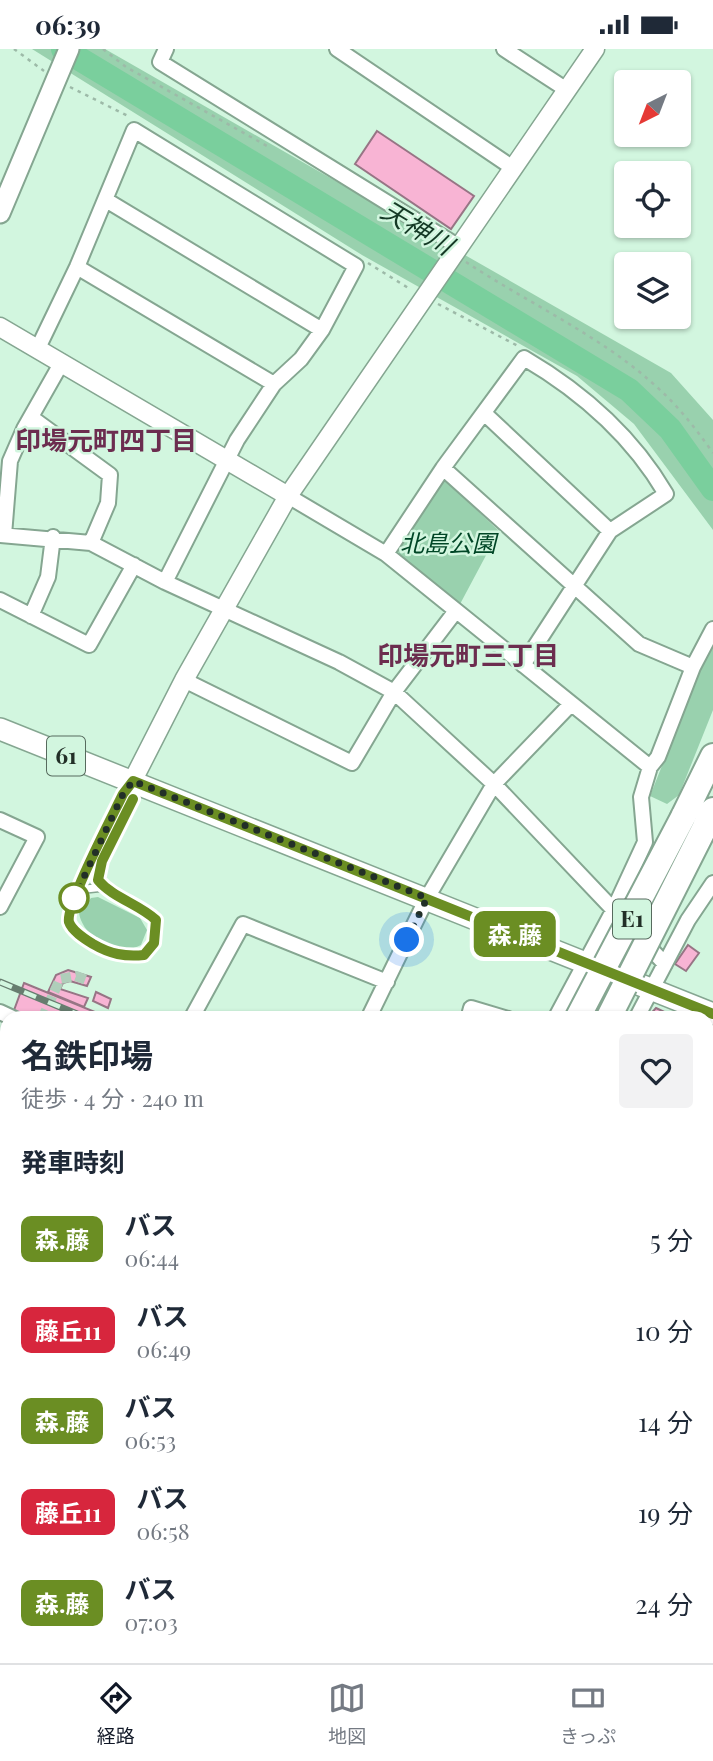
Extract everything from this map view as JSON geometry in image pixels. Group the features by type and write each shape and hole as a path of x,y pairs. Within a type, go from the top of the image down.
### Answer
{"highway":[{"name":"E1","path":"612,1011 700,819 713,756"},
{"name":"E1","path":"582,1011 700,819"}],"main road":[{"path":"0,213 69,49"},
{"name":"61","path":"0,729 706,1011"}],"street":[{"path":"166,49 160,62 455,253"},
{"path":"337,49 513,168"},
{"path":"504,49 567,90"},
{"path":"133,781 184,680 288,496 595,49"},
{"path":"38,348 77,267 134,130 356,266 322,330 301,359 274,384 237,440 165,582"},
{"path":"106,200 322,330"},
{"path":"77,267 274,384"},
{"path":"0,327 386,554 454,612 650,767"},
{"path":"386,554 443,468 524,358 569,387 619,430 666,494 610,531 523,665"},
{"path":"62,362 10,461 2,535 53,537 91,543 165,582 339,661 394,692 494,784 665,964"},
{"path":"484,412 610,531"},
{"path":"32,418 110,475 108,503 91,543"},
{"path":"443,468 639,644 694,667"},
{"path":"31,615 48,577 53,537"},
{"path":"0,600 89,645 134,565"},
{"path":"184,680 352,763 394,692 454,612"},
{"path":"559,1011 614,909 645,842 641,797 650,767 658,757 694,667 713,629"},
{"path":"372,1011 427,898 494,784 571,704"},
{"path":"0,820 37,837 0,906"},
{"path":"640,1011 712,885"},
{"path":"195,1011 243,924 387,982"}],"lane":[{"path":"133,781 133,799 102,861 98,880 104,887 146,910 156,920 154,943 144,955 115,955 86,940 71,926 68,919 74,898 123,794 133,781"},
{"path":"74,898 86,889 104,887"}],"path":[{"path":"14,49 58,75"},
{"path":"103,49 126,67 275,150"},
{"path":"455,253 615,354 649,379 688,417 713,453"},
{"path":"426,295 520,347 524,358"}],"green space":[{"path":"32,49 105,49 671,373 713,420 713,530 634,424 577,376 362,255"},
{"name":"北島公園","path":"445,480 499,531 459,606 394,552"},
{"path":"713,646 713,710 679,795 667,804 650,796 700,670"},
{"path":"98,897 140,918 147,930 141,945 122,949 94,938 79,913 91,898"}],"building":[{"path":"377,131 474,196 451,229 355,164"},
{"path":"688,945 699,953 686,971 675,964"},
{"path":"68,970 91,977 87,986 70,981 63,983 60,989 88,998 84,1007 48,992 56,975"},
{"path":"24,983 92,1011 14,1011"},
{"path":"96,992 111,999 108,1008 93,1001"}],"waterway":[{"name":"天神川","path":"63,49 629,390 670,429 713,489"}],"tunnel":[{"path":"46,1011 60,979 76,976 89,981"}],"railway":[{"path":"0,982 70,1011"}],"bus line":[{"name":"森.藤","path":"133,799 102,861 98,880 104,887 146,910 156,920 154,943 144,955 115,955 86,940 71,926 68,919 74,898 123,794 133,781 706,1011"}],"district":[{"name":"印場元町四丁目","path":"106,441"},
{"name":"印場元町三丁目","path":"468,656"}],"route":[{"path":"74,898 123,794 133,781 427,898 407,940"}]}
